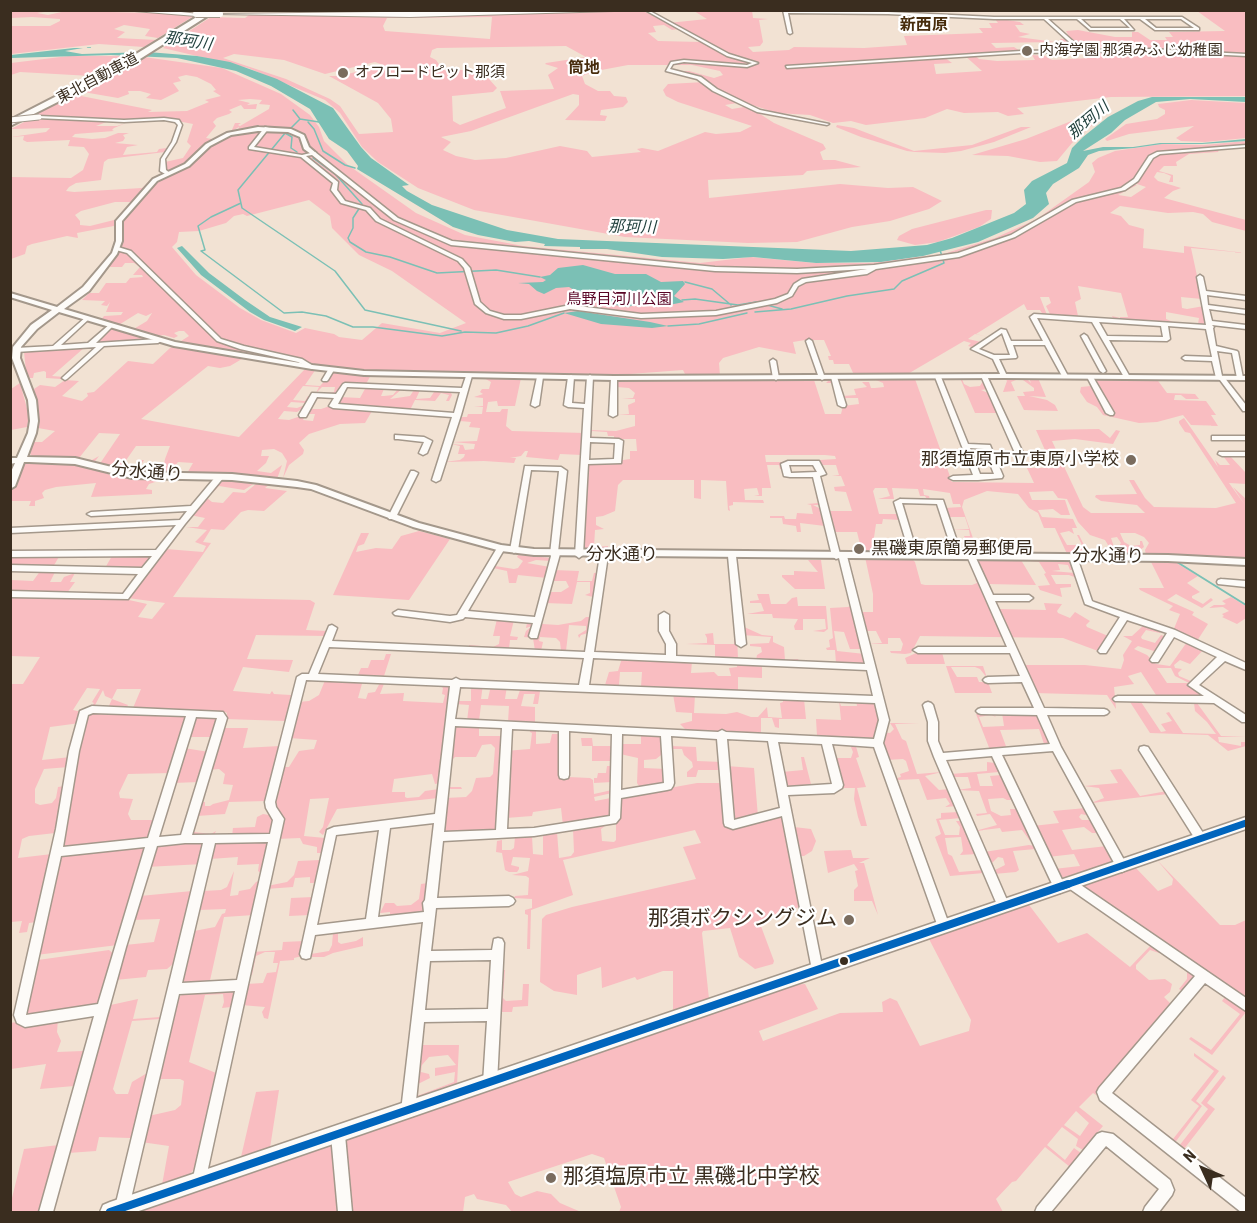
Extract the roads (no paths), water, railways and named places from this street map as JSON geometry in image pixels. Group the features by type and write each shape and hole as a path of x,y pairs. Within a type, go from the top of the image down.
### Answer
{"highway":[{"name":"東北自動車道","path":"160,43 209,10"},
{"name":"東北自動車道","path":"10,121 123,64 217,12"}],"main road":[{"path":"124,10 196,14 217,12 428,14 646,10"},
{"path":"116,1211 1246,823"}],"street":[{"path":"646,10 725,54 756,63 743,66 679,61 672,63 668,71 699,78 715,90 759,111 827,124"},
{"path":"1042,10 1047,18 1082,51"},
{"path":"1150,10 1176,29"},
{"path":"790,33 785,11 888,12 994,18 1141,18 1160,18 1182,18 1198,29 1155,29 1141,18"},
{"path":"1078,18 1090,29 1133,29 1121,18"},
{"path":"1084,23 1126,23"},
{"path":"787,67 1015,52 1150,50 1246,55"},
{"path":"10,121 39,117 124,122 164,119 177,121 180,124 174,142 163,159 163,171 167,173"},
{"path":"267,128 251,148 302,156 313,153"},
{"path":"10,486 16,461 32,433 34,412 29,391 16,358 16,350 28,332 86,289 118,249 118,226 122,216 155,180 191,162 208,145 223,136 267,128 289,130 299,134 306,148 396,219 452,243 730,270 797,271 874,267 949,257 1013,236 1074,201 1123,189 1136,180 1155,154 1246,146"},
{"path":"302,156 336,183 334,190 344,202 371,211 378,220 460,260 468,271 477,303 488,312 504,317 521,317 570,307 622,315 662,316 716,313 767,304 790,295 796,285 804,280 867,272 874,267"},
{"path":"118,249 129,252 219,340 242,348 300,360 312,367"},
{"path":"1200,277 1221,378 1246,408"},
{"path":"1204,293 1246,297"},
{"path":"10,295 158,341 331,370 469,376 614,378 938,376 1243,378 1235,352 1214,348"},
{"path":"1207,307 1246,312"},
{"path":"1065,376 1034,316 1246,327"},
{"path":"55,347 87,318"},
{"path":"1094,319 1126,377"},
{"path":"1105,338 1167,339 1164,323"},
{"path":"90,345 110,326"},
{"path":"1001,331 1004,331 1010,343 1014,357 995,357 974,348 1001,331"},
{"path":"1084,336 1103,370"},
{"path":"16,350 158,341"},
{"path":"808,341 822,378"},
{"path":"1010,343 1047,343"},
{"path":"65,378 102,345"},
{"path":"995,357 1004,376"},
{"path":"1096,358 1116,359"},
{"path":"1185,358 1216,359"},
{"path":"773,361 776,378"},
{"path":"325,380 331,370"},
{"path":"436,480 469,376"},
{"path":"938,376 978,478"},
{"path":"984,376 1019,453"},
{"path":"535,405 540,377"},
{"path":"571,377 568,405 588,406"},
{"path":"579,555 590,377"},
{"path":"834,377 842,405"},
{"path":"1090,377 1110,413"},
{"path":"613,415 614,378"},
{"path":"457,414 334,407 345,386 348,385 464,390"},
{"path":"303,415 315,395 339,396"},
{"path":"398,437 424,439 428,441 425,449 447,446"},
{"path":"1215,438 1246,438"},
{"path":"586,462 618,461 618,441 587,440"},
{"path":"953,478 999,476 987,447 965,446"},
{"path":"1222,454 1246,454"},
{"name":"分水通り","path":"16,461 75,461 122,473 146,476 220,477 305,485 392,517 501,548 555,554 1168,558 1246,562"},
{"path":"514,550 528,468 561,469 563,471 555,554 534,636"},
{"path":"392,517 414,473"},
{"path":"816,475 885,722 878,743 944,927"},
{"path":"10,594 125,597 193,508 220,477"},
{"path":"914,556 898,502 900,501 940,502 958,556"},
{"path":"91,514 193,508"},
{"path":"10,531 182,522"},
{"path":"398,613 450,620 460,617 464,614 501,548"},
{"path":"10,554 159,553"},
{"path":"584,686 604,555"},
{"path":"732,556 741,644"},
{"path":"971,556 1056,747 1122,867"},
{"path":"1073,557 1088,602 1172,632 1246,667"},
{"path":"10,568 145,571"},
{"path":"1221,582 1246,585"},
{"path":"989,598 1029,598"},
{"path":"464,614 538,620"},
{"path":"664,615 664,631 670,640 671,659"},
{"path":"1103,651 1125,616"},
{"path":"313,675 332,628"},
{"path":"1155,660 1172,632"},
{"path":"327,644 870,667"},
{"path":"918,650 1012,650"},
{"path":"1224,656 1193,685 1246,719"},
{"path":"199,1182 279,819 271,808 270,802 277,768 300,679 305,675 878,700"},
{"path":"988,680 1025,679"},
{"path":"408,1111 429,903 456,681"},
{"path":"1118,699 1217,700"},
{"path":"928,705 933,722 933,741 939,757 1004,907"},
{"path":"102,1009 21,1019 20,1015 56,852 74,751 84,713 92,709 219,714 222,718 186,839"},
{"path":"981,711 1104,712"},
{"path":"46,1212 102,1009 192,713"},
{"path":"450,722 878,743"},
{"path":"501,834 507,725"},
{"path":"564,727 564,775"},
{"path":"437,837 534,832 612,820 615,818 617,730"},
{"path":"616,795 667,786 669,783 666,732"},
{"path":"722,734 729,823 734,825 786,811"},
{"path":"772,737 818,971"},
{"path":"782,791 834,789 838,785 826,740"},
{"path":"939,757 1056,747"},
{"path":"1144,750 1202,839"},
{"path":"995,752 1065,886 1246,1005"},
{"path":"306,954 331,834 334,831 439,818"},
{"path":"371,924 385,825"},
{"path":"56,852 186,839 274,838"},
{"path":"116,1211 174,989 210,839"},
{"path":"429,903 509,901"},
{"path":"310,932 428,916"},
{"path":"424,956 498,949 490,1083"},
{"path":"1203,976 1104,1092 1105,1096 1246,1208"},
{"path":"174,989 241,985"},
{"path":"418,1016 494,1015"},
{"path":"338,1135 345,1212"},
{"path":"1042,1212 1102,1139 1108,1139 1165,1185 1167,1190 1150,1212"}],"water":[{"path":"88,47 65,51 82,54 148,52 197,56 230,62 277,79 333,108 371,158 409,185 402,186 407,191 432,205 507,230 558,239 851,251 927,245 952,238 1014,213 1026,204 1024,190 1032,181 1067,163 1072,148 1083,137 1108,117 1138,101 1152,97 1246,97 1246,102 1190,99 1156,102 1125,120 1111,133 1083,151 1103,147 1133,147 1160,143 1202,143 1246,139 1246,141 1202,144 1162,144 1099,151 1088,155 1079,168 1053,184 1046,193 1049,204 1033,218 978,242 923,256 881,262 816,263 753,257 723,259 662,257 607,249 544,246 545,244 529,241 515,242 478,235 453,227 357,169 358,166 347,151 329,139 310,109 271,86 236,71 177,58 111,55 11,58 11,55"},
{"path":"182,246 209,273 270,317 302,327 295,331 264,320 250,312 201,275 177,248"},
{"path":"583,265 615,274 646,274 661,282 683,281 685,284 674,296 684,302 664,306 647,304 624,307 587,298 569,287 556,288 544,294 529,284 518,283 543,282 546,280 540,277 550,275 558,268"},
{"path":"578,311 668,326 652,328 601,324 564,313"}],"waterway":[{"path":"293,110 300,119"},
{"path":"291,128 300,119"},
{"path":"300,119 319,122"},
{"path":"308,122 314,129 323,151 345,165 355,168"},
{"path":"241,203 238,190 285,133"},
{"path":"285,133 292,137 291,148 297,152"},
{"path":"313,158 336,175 362,204 353,218 353,228 348,238 350,242 366,252 390,257 437,273 496,270 540,277"},
{"path":"241,203 242,208 335,271 365,310 461,331"},
{"path":"241,203 211,217 198,226 205,250 201,251 284,313 302,312 326,316 353,327 373,327 442,336 465,332 496,333 528,326 564,313"},
{"path":"755,312 791,309 847,296 894,289 902,281 944,263 940,250"},
{"path":"685,282 712,289 730,304"},
{"path":"682,300 695,299 730,304"},
{"path":"730,304 756,302 782,309"},
{"path":"668,326 699,324 747,313"},
{"path":"1177,562 1246,605"}],"place":[{"name":"内海学園 那須みふじ幼稚園","path":"1027,51"},
{"name":"オフロードピット那須","path":"343,73"},
{"name":"那須塩原市立東原小学校","path":"1131,460"},
{"name":"黒磯東原簡易郵便局","path":"859,549"},
{"name":"那須ボクシングジム","path":"849,920"},
{"name":"那須塩原市立 黒磯北中学校","path":"551,1178"}],"district":[{"name":"新西原","path":"924,26"},
{"name":"筒地","path":"584,69"}],"water label":[{"name":"那珂川","path":"188,42"},
{"name":"那珂川","path":"1089,121"},
{"name":"那珂川","path":"632,228"}],"park label":[{"name":"鳥野目河川公園","path":"619,300"}]}
